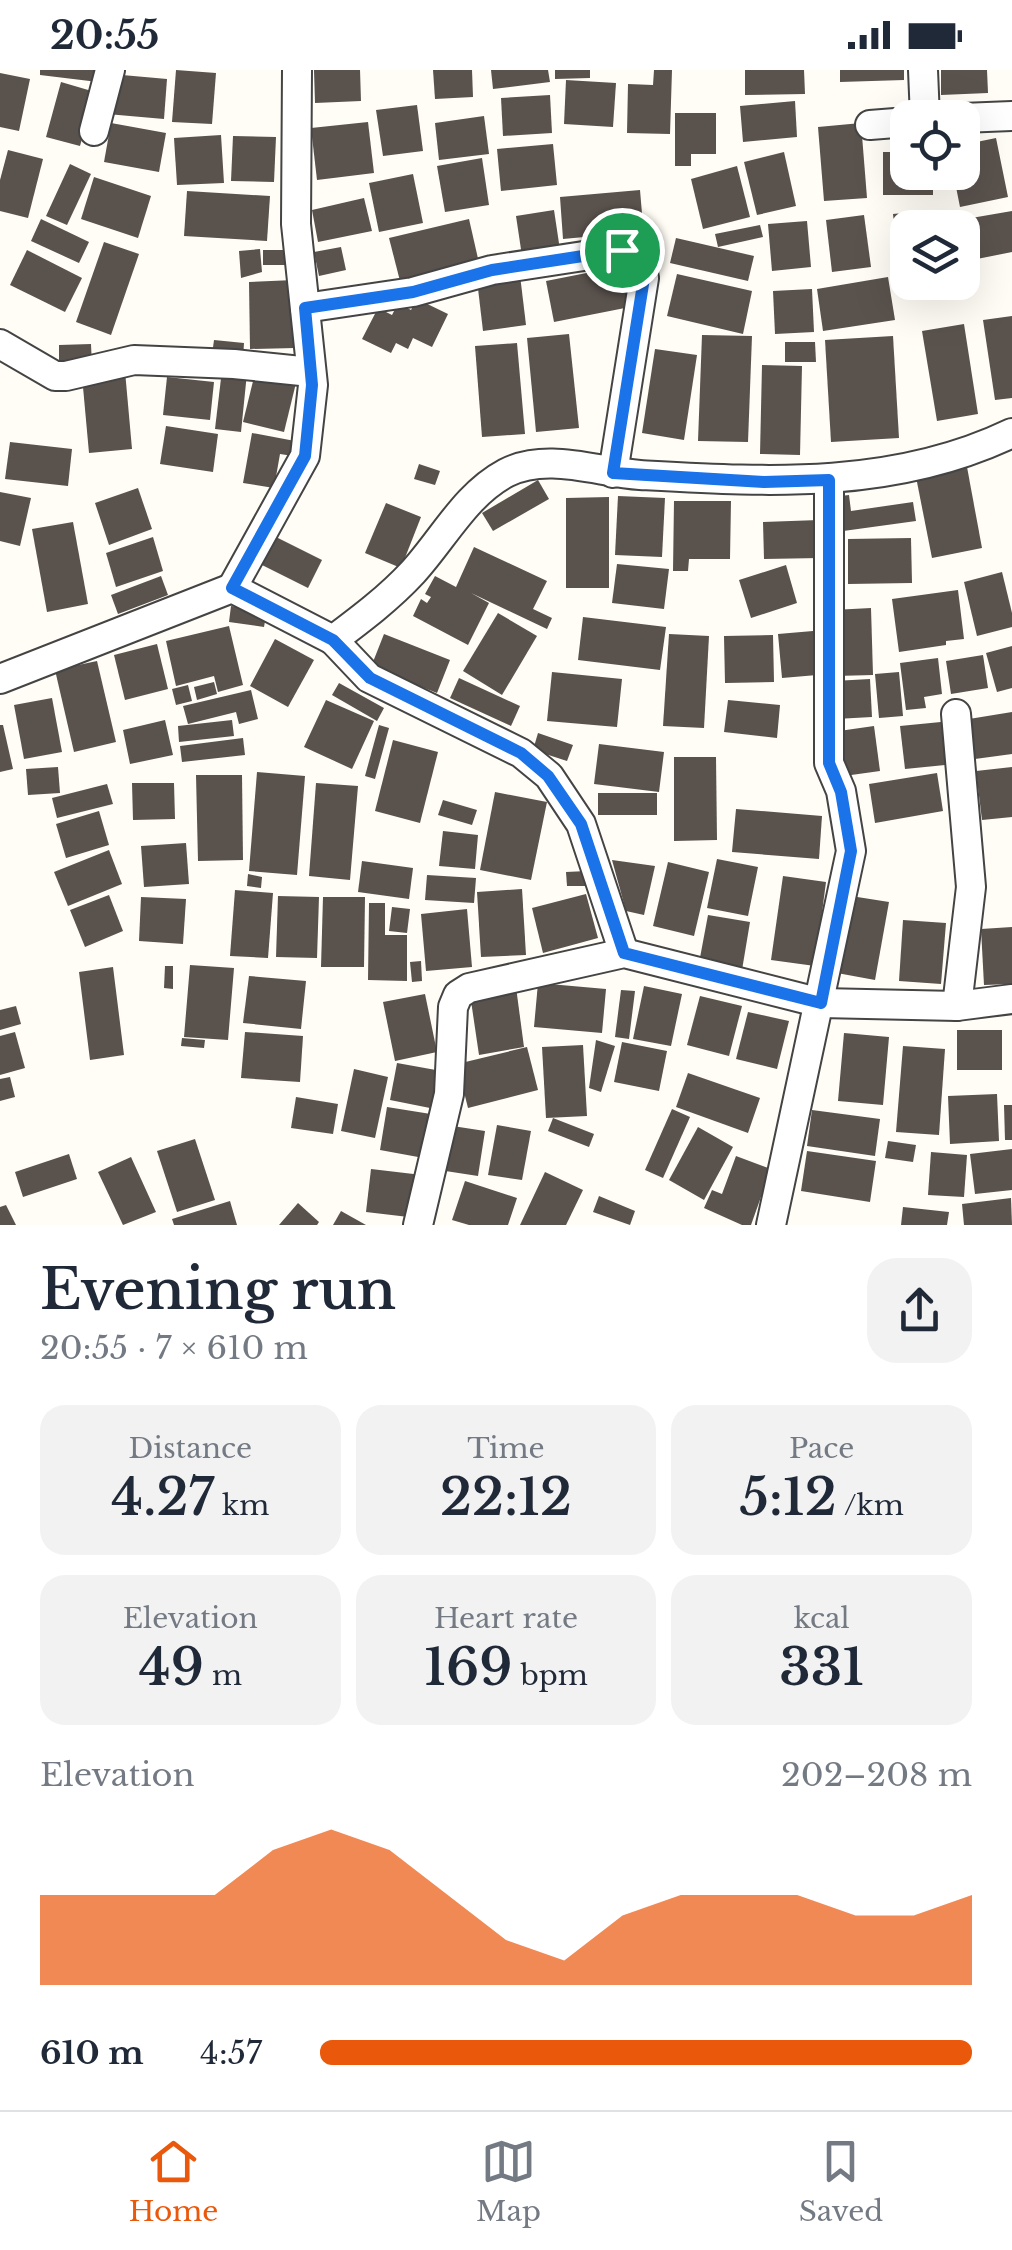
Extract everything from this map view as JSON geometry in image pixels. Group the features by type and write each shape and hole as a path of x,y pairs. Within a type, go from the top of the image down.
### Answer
{"street":[{"path":"94,131 110,70"},
{"path":"0,679 232,588 305,456 311,372 296,224 297,70"},
{"path":"923,70 924,100"},
{"path":"980,117 1012,116"},
{"path":"870,125 890,123"},
{"path":"305,308 413,292 511,267 622,250 640,256 644,278 613,473"},
{"path":"0,344 55,376 134,360 311,372"},
{"path":"333,640 414,571 476,493 508,472 536,464 568,464 613,473 764,482 829,480 900,470 972,452 1012,433"},
{"path":"771,1225 851,851 841,792 829,763 829,480"},
{"path":"232,588 333,640 370,678 521,753 548,776 581,824 624,953"},
{"path":"956,714 971,887 958,1006"},
{"path":"418,1225 448,1094 450,1026 458,995 469,988 624,953 821,1003 958,1006 1012,999"}],"building":[{"path":"40,70 99,70 98,82 40,75"},
{"path":"176,70 216,73 212,124 172,122"},
{"path":"314,70 360,70 361,101 315,103"},
{"path":"433,70 472,70 473,97 435,99"},
{"path":"491,70 548,70 550,82 493,89"},
{"path":"555,70 590,70 590,78 555,79"},
{"path":"654,70 672,70 670,134 627,133 628,84 653,85"},
{"path":"745,70 804,70 805,94 745,95"},
{"path":"840,70 904,70 904,80 840,82"},
{"path":"941,70 987,70 988,93 941,95"},
{"path":"0,73 30,79 19,131 0,127"},
{"path":"111,74 167,79 164,119 107,114"},
{"path":"566,80 616,83 613,127 564,124"},
{"path":"61,82 95,92 80,146 46,137"},
{"path":"550,95 552,133 503,136 501,98"},
{"path":"795,101 797,137 743,142 740,106"},
{"path":"417,105 423,151 383,156 376,110"},
{"path":"675,113 716,113 716,154 691,154 691,166 675,166"},
{"path":"484,116 489,154 439,160 435,123"},
{"path":"368,122 374,173 317,180 311,128"},
{"path":"111,123 166,133 159,172 104,162"},
{"path":"861,123 867,198 824,201 818,127"},
{"path":"221,135 224,183 177,185 174,138"},
{"path":"233,136 276,137 274,182 231,181"},
{"path":"996,138 1008,197 960,207 957,190 980,190 980,141"},
{"path":"553,144 557,185 501,191 497,149"},
{"path":"8,150 43,159 28,218 0,211 0,180"},
{"path":"784,152 796,206 757,215 744,162"},
{"path":"883,152 890,152 890,190 933,190 933,195 883,195"},
{"path":"482,158 489,205 445,212 437,166"},
{"path":"70,164 91,174 67,225 46,216"},
{"path":"737,166 750,217 703,229 691,179"},
{"path":"413,174 423,223 379,232 369,183"},
{"path":"94,177 151,196 138,238 81,219"},
{"path":"640,190 644,237 627,238 627,233 563,239 560,197"},
{"path":"187,191 270,196 267,241 184,236"},
{"path":"364,198 372,231 318,242 312,210"},
{"path":"554,210 560,250 522,256 516,216"},
{"path":"1012,211 1012,252 980,258 980,217"},
{"path":"864,215 871,267 832,272 826,220"},
{"path":"41,219 89,242 79,263 31,241"},
{"path":"469,219 479,263 400,281 389,238"},
{"path":"807,221 811,267 772,271 768,224"},
{"path":"760,225 763,237 718,247 715,234"},
{"path":"676,238 754,256 748,281 670,263"},
{"path":"104,242 139,254 111,335 76,322"},
{"path":"341,247 346,270 319,276 314,252"},
{"path":"260,249 262,272 241,278 239,251"},
{"path":"27,250 82,278 65,312 10,285"},
{"path":"263,250 290,250 290,265 263,265"},
{"path":"622,266 630,307 554,322 546,281"},
{"path":"677,274 752,291 743,334 667,316"},
{"path":"520,275 526,325 483,331 477,280"},
{"path":"888,277 895,320 823,331 817,289"},
{"path":"294,280 295,348 250,349 249,282"},
{"path":"812,289 814,332 775,334 773,291"},
{"path":"417,299 448,314 432,347 413,338 408,349 396,343 391,353 362,339 378,308 392,315 398,303 411,310"},
{"path":"1012,316 1012,398 995,400 983,320"},
{"path":"964,324 978,414 937,421 922,331"},
{"path":"569,334 579,428 536,432 527,338"},
{"path":"702,335 752,336 748,442 698,441"},
{"path":"893,336 899,438 831,442 825,340"},
{"path":"214,340 244,343 243,358 212,355"},
{"path":"785,342 815,342 816,362 785,362"},
{"path":"517,343 525,434 482,437 475,346"},
{"path":"91,344 92,366 59,367 59,345"},
{"path":"655,349 697,355 684,440 642,433"},
{"path":"762,365 802,366 800,455 760,454"},
{"path":"222,370 247,373 241,432 215,429"},
{"path":"125,371 132,449 89,453 82,376"},
{"path":"255,373 296,383 284,432 243,422"},
{"path":"167,377 214,382 210,420 163,415"},
{"path":"166,426 218,434 213,472 160,464"},
{"path":"252,433 295,441 293,456 280,454 274,488 243,483"},
{"path":"10,442 72,449 68,486 5,479"},
{"path":"419,464 440,471 435,485 414,479"},
{"path":"967,467 982,548 932,558 916,477"},
{"path":"538,480 549,499 493,531 482,513"},
{"path":"138,488 152,529 109,545 95,503"},
{"path":"0,492 31,498 20,546 0,541"},
{"path":"849,495 851,511 913,502 916,521 836,532 832,497"},
{"path":"618,496 665,498 662,557 615,555"},
{"path":"609,497 609,588 566,588 566,498"},
{"path":"674,501 731,501 730,559 689,559 688,571 673,571"},
{"path":"386,503 421,517 401,568 365,553"},
{"path":"819,520 820,558 764,559 763,522"},
{"path":"73,522 88,604 47,612 32,529"},
{"path":"266,532 322,560 308,588 252,560"},
{"path":"153,537 163,571 116,587 106,553"},
{"path":"911,538 912,583 848,584 848,539"},
{"path":"474,547 547,581 533,609 552,618 547,629 471,593 489,603 468,645 413,616 421,599 427,603 431,597 425,594 435,576 456,587"},
{"path":"617,564 669,569 664,609 612,603"},
{"path":"786,565 797,603 751,618 739,580"},
{"path":"1002,572 1012,627 977,636 964,582"},
{"path":"161,576 168,595 118,614 111,595"},
{"path":"958,590 964,639 899,652 892,599"},
{"path":"231,606 267,610 264,627 229,622"},
{"path":"871,608 873,675 835,676 833,610"},
{"path":"498,613 537,636 502,695 463,671"},
{"path":"583,617 666,627 660,670 578,660"},
{"path":"229,626 243,685 218,692 214,676 176,686 166,641"},
{"path":"813,631 817,675 782,678 778,634"},
{"path":"384,634 450,660 437,693 371,667"},
{"path":"669,634 709,636 704,728 663,726"},
{"path":"773,635 774,682 725,683 724,636"},
{"path":"275,639 314,660 288,707 250,686"},
{"path":"157,644 168,689 125,700 114,655"},
{"path":"1012,646 1012,688 997,692 986,653"},
{"path":"983,655 988,688 951,694 946,661"},
{"path":"938,658 942,694 924,697 926,708 906,710 900,663"},
{"path":"97,661 116,742 74,752 55,670"},
{"path":"552,672 622,679 617,727 547,721"},
{"path":"899,672 903,716 879,718 875,674"},
{"path":"459,678 520,706 511,726 450,698"},
{"path":"870,679 872,717 836,719 834,681"},
{"path":"214,682 217,694 197,700 194,687"},
{"path":"339,683 384,708 377,721 332,695"},
{"path":"188,685 192,701 176,705 172,689"},
{"path":"251,690 258,719 239,724 236,712 188,724 183,706"},
{"path":"52,698 62,752 24,759 14,705"},
{"path":"326,700 374,721 352,769 304,747"},
{"path":"728,700 780,705 777,738 724,732"},
{"path":"1012,712 1012,754 975,759 969,719"},
{"path":"165,720 173,755 130,764 123,730"},
{"path":"232,720 234,736 179,742 178,726"},
{"path":"951,721 955,764 905,769 900,726"},
{"path":"0,725 13,769 0,772"},
{"path":"379,725 389,728 375,779 365,776"},
{"path":"874,726 880,771 844,776 839,731"},
{"path":"538,733 573,745 567,761 533,750"},
{"path":"243,738 245,755 182,762 180,746"},
{"path":"393,740 438,752 420,823 375,811"},
{"path":"599,744 664,752 659,792 594,784"},
{"path":"674,757 716,757 717,840 674,841"},
{"path":"58,767 60,793 28,795 26,769"},
{"path":"1012,767 1012,817 982,820 976,771"},
{"path":"257,772 305,776 297,875 249,871"},
{"path":"937,773 943,811 875,823 869,784"},
{"path":"196,775 242,775 243,860 198,861"},
{"path":"132,783 174,783 175,819 133,820"},
{"path":"316,783 358,786 350,880 309,876"},
{"path":"107,784 113,804 57,818 52,798"},
{"path":"495,792 547,802 531,880 480,870"},
{"path":"598,793 657,793 657,815 598,815"},
{"path":"443,800 477,810 472,825 438,815"},
{"path":"736,809 822,816 819,859 732,852"},
{"path":"99,811 109,845 66,858 56,824"},
{"path":"443,831 478,835 475,869 439,866"},
{"path":"186,843 189,884 144,887 141,846"},
{"path":"109,850 122,884 68,906 54,872"},
{"path":"717,859 758,867 748,916 707,908"},
{"path":"612,860 655,866 644,915 626,911"},
{"path":"362,861 413,868 409,899 358,892"},
{"path":"668,862 709,872 694,936 653,926"},
{"path":"587,871 587,886 567,886 566,872"},
{"path":"248,874 262,877 261,888 247,886"},
{"path":"427,875 476,878 474,903 425,900"},
{"path":"783,876 826,882 815,966 771,960"},
{"path":"522,889 526,955 481,957 477,892"},
{"path":"235,890 273,893 268,958 230,956"},
{"path":"586,894 598,938 543,953 532,908"},
{"path":"109,895 123,931 85,947 70,910"},
{"path":"278,896 319,897 317,958 276,957"},
{"path":"851,896 889,902 875,980 837,973"},
{"path":"141,897 186,899 183,944 139,941"},
{"path":"323,897 365,897 364,967 321,967"},
{"path":"369,903 385,903 385,935 407,935 407,981 368,980"},
{"path":"392,907 410,909 407,933 389,931"},
{"path":"467,909 472,967 426,971 421,914"},
{"path":"708,915 750,922 742,970 699,963"},
{"path":"903,920 946,923 941,984 899,981"},
{"path":"1012,927 1012,984 984,985 981,929"},
{"path":"421,961 422,981 412,982 410,962"},
{"path":"190,965 234,968 228,1040 184,1037"},
{"path":"165,966 173,966 173,989 164,988"},
{"path":"113,967 124,1055 90,1060 79,972"},
{"path":"249,976 306,981 301,1029 243,1023"},
{"path":"538,983 606,989 602,1033 534,1027"},
{"path":"644,986 682,994 671,1046 633,1039"},
{"path":"516,987 524,1047 479,1055 470,994"},
{"path":"621,990 635,991 629,1039 615,1037"},
{"path":"425,994 437,1052 395,1061 383,1002"},
{"path":"700,996 742,1006 729,1056 687,1045"},
{"path":"16,1006 21,1024 0,1030 0,1010"},
{"path":"748,1012 789,1021 777,1069 736,1059"},
{"path":"957,1030 1002,1030 1002,1070 957,1070"},
{"path":"15,1032 25,1068 0,1075 0,1036"},
{"path":"245,1032 303,1036 300,1082 241,1078"},
{"path":"844,1033 889,1037 883,1105 838,1101"},
{"path":"182,1038 205,1040 204,1048 181,1046"},
{"path":"596,1040 615,1046 601,1092 589,1088"},
{"path":"622,1042 667,1051 659,1091 614,1082"},
{"path":"583,1045 587,1116 546,1118 542,1047"},
{"path":"903,1046 945,1049 939,1135 896,1132"},
{"path":"527,1047 538,1090 468,1108 457,1064"},
{"path":"397,1063 447,1072 440,1110 390,1100"},
{"path":"354,1069 388,1077 375,1138 341,1131"},
{"path":"688,1073 760,1098 748,1133 676,1107"},
{"path":"10,1077 15,1097 0,1101 0,1079"},
{"path":"997,1094 999,1141 950,1144 948,1096"},
{"path":"296,1097 338,1104 333,1134 291,1128"},
{"path":"1004,1105 1012,1105 1012,1140 1005,1140"},
{"path":"387,1107 437,1115 429,1159 380,1150"},
{"path":"672,1109 690,1117 663,1178 645,1170"},
{"path":"812,1110 880,1119 875,1156 807,1146"},
{"path":"553,1118 594,1134 589,1147 548,1131"},
{"path":"446,1125 485,1131 478,1176 439,1170"},
{"path":"497,1125 531,1131 522,1180 488,1175"},
{"path":"698,1127 733,1147 704,1200 669,1180"},
{"path":"195,1139 215,1200 177,1212 157,1151"},
{"path":"888,1141 916,1145 913,1162 885,1158"},
{"path":"1012,1149 1012,1190 975,1194 970,1154"},
{"path":"807,1151 876,1161 870,1202 801,1191"},
{"path":"931,1152 967,1155 964,1197 928,1195"},
{"path":"69,1154 77,1179 23,1197 15,1172"},
{"path":"736,1156 771,1169 751,1225 742,1225 704,1208 712,1190 722,1194"},
{"path":"131,1157 156,1212 123,1225 98,1172"},
{"path":"371,1169 422,1175 417,1218 366,1212"},
{"path":"545,1172 583,1190 566,1225 520,1225"},
{"path":"465,1181 517,1198 508,1225 469,1225 452,1220"},
{"path":"599,1196 635,1211 630,1225 593,1212"},
{"path":"1011,1198 1012,1225 964,1225 962,1204"},
{"path":"230,1201 237,1225 174,1225 172,1219"},
{"path":"298,1203 319,1222 317,1225 279,1225"},
{"path":"6,1205 16,1225 0,1225 0,1207"},
{"path":"903,1207 949,1212 947,1225 901,1225"},
{"path":"341,1211 366,1225 333,1225"}],"route":[{"path":"622,250 640,256 644,278 613,473 764,482 829,480 829,763 841,792 851,851 821,1003 624,953 581,824 548,776 521,753 370,678 333,640 232,588 305,456 312,385 305,308 413,292 492,270 622,250"}]}
